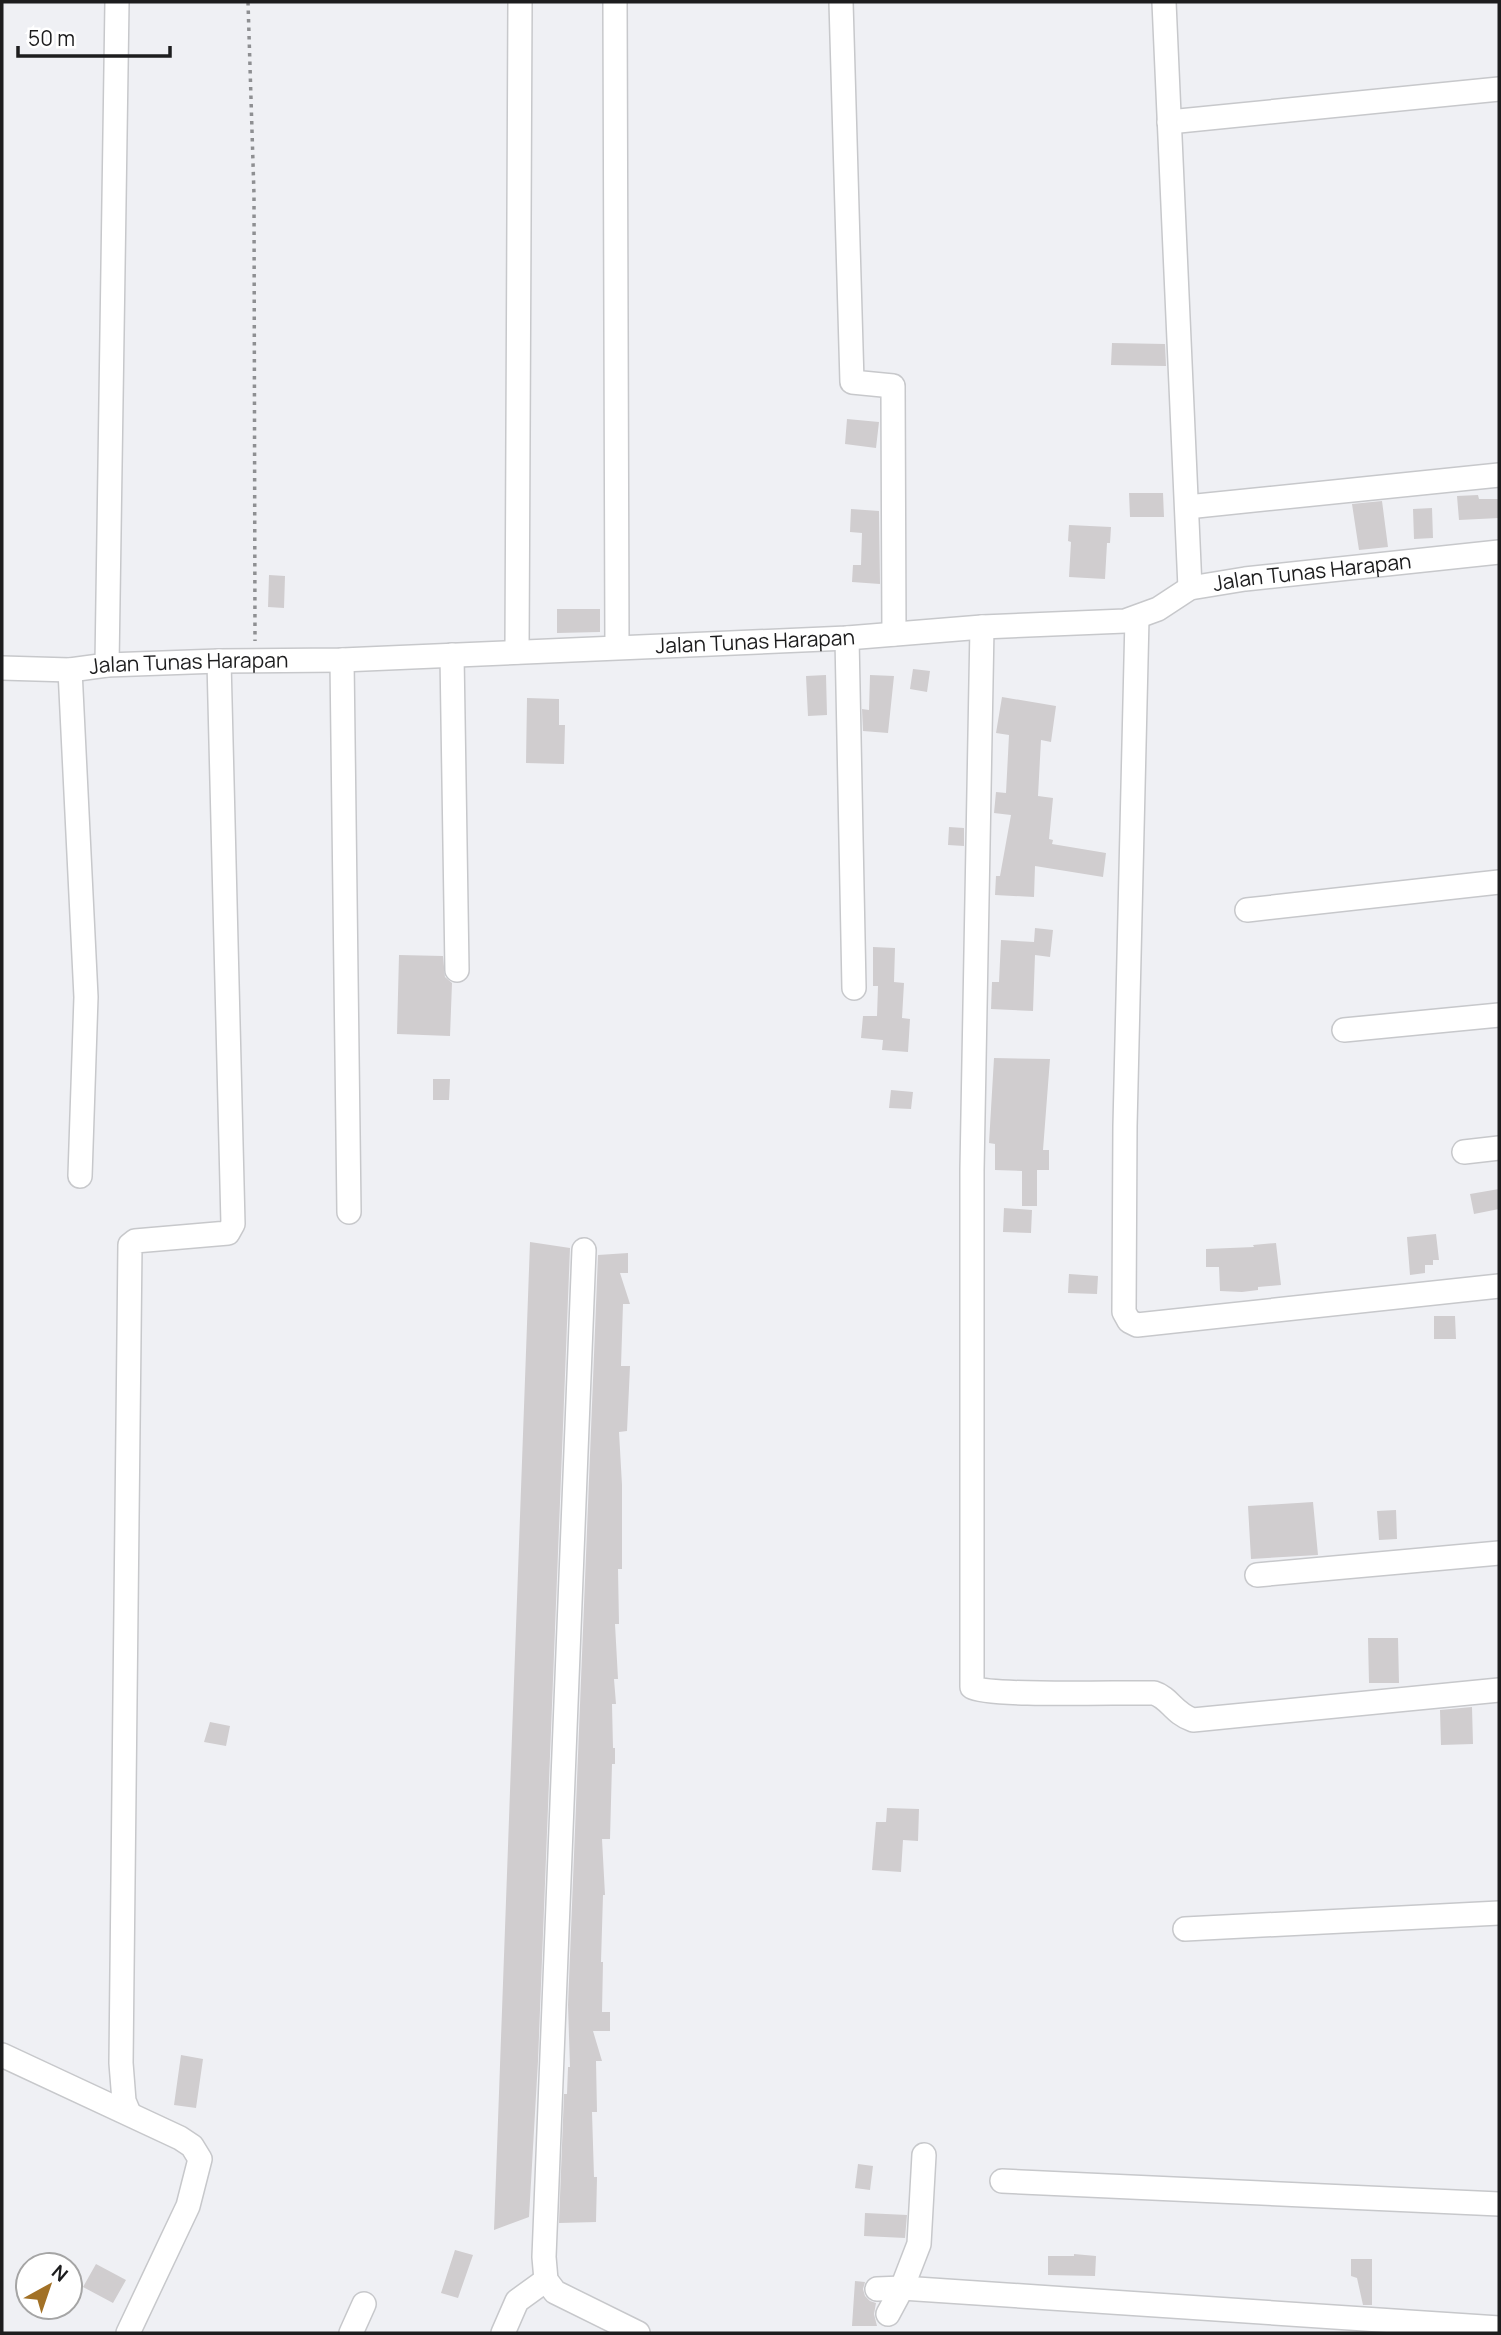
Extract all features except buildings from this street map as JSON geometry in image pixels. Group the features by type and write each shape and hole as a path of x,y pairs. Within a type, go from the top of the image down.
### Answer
{"street":[{"path":"107,665 117,2"},
{"path":"517,652 520,2"},
{"path":"615,2 617,648"},
{"path":"841,2 852,382 893,386 894,634"},
{"path":"1164,2 1191,588"},
{"path":"1169,122 1499,89"},
{"path":"1187,507 1499,475"},
{"name":"Jalan Tunas Harapan","path":"2,668 70,670 107,665 342,660 847,638 982,627 1125,621 1158,609 1191,588 1258,578 1499,552"},
{"path":"1136,618 1125,1126 1124,1312 1129,1321 1137,1325 1499,1286"},
{"path":"982,627 972,1170 972,1687 977,1690 1011,1692 1154,1693 1166,1699 1177,1713 1193,1720 1499,1690"},
{"path":"847,638 854,988"},
{"path":"452,655 457,970"},
{"path":"342,660 349,1212"},
{"path":"129,2113 124,2101 121,2063 131,1245 135,1241 228,1233 233,1224 219,661"},
{"path":"70,670 86,997 80,1176"},
{"path":"1247,910 1499,882"},
{"path":"1344,1030 1499,1015"},
{"path":"1464,1152 1499,1148"},
{"path":"584,1250 544,2257 546,2280 555,2292 638,2333"},
{"path":"1257,1575 1499,1553"},
{"path":"1185,1929 1499,1913"},
{"path":"2,2055 180,2138 192,2146 200,2159 188,2206 128,2333"},
{"path":"888,2314 902,2288 919,2244 924,2155"},
{"path":"1002,2181 1499,2204"},
{"path":"503,2333 517,2301 546,2280"},
{"path":"877,2289 902,2288 1499,2328"},
{"path":"351,2333 364,2304"}],"path":[{"path":"248,2 254,195 255,661"}]}
